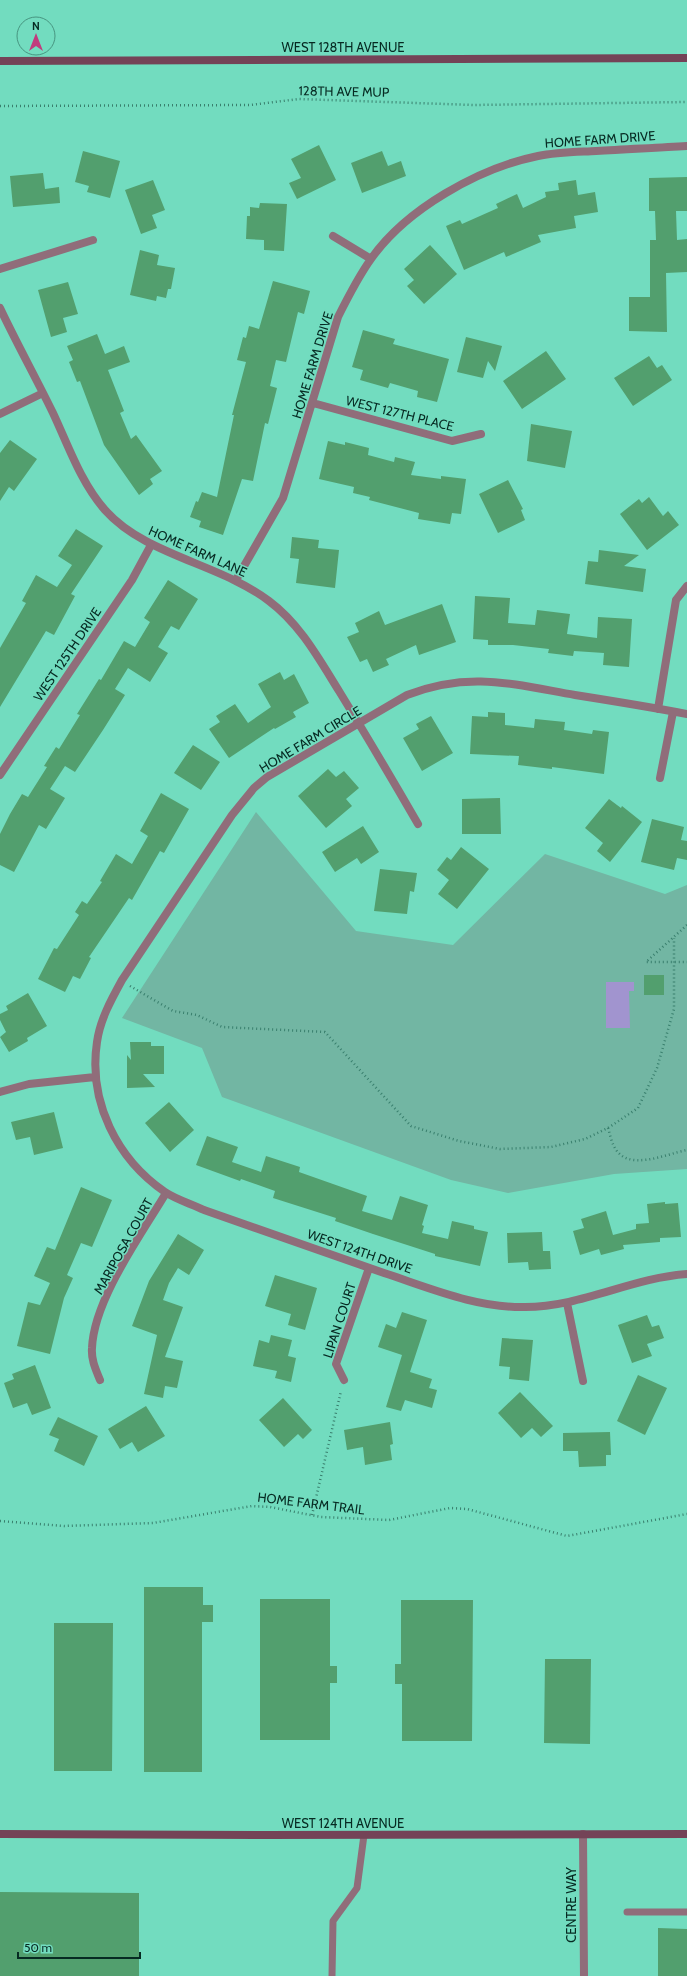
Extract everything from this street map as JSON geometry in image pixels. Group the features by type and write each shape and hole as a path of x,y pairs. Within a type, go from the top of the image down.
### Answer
{"street":[{"name":"WEST 128TH AVENUE","path":"0,61 687,58"},
{"name":"HOME FARM DRIVE","path":"236,580 283,498 338,317 371,259 387,240 416,215 459,185 486,172 522,160 556,153 687,146"},
{"path":"334,236 371,259"},
{"path":"0,269 93,240"},
{"name":"HOME FARM LANE","path":"0,308 87,485 104,508 124,528 151,545 236,580 268,601 295,626 321,663 359,723 418,824"},
{"path":"0,414 43,393"},
{"name":"WEST 127TH PLACE","path":"313,403 452,441 481,434"},
{"name":"WEST 125TH DRIVE","path":"0,775 132,580 151,545"},
{"path":"658,709 676,600 687,586"},
{"name":"HOME FARM CIRCLE","path":"95,1077 97,1043 100,1028 110,1000 232,815 254,788 267,777 407,695 428,687 467,680 511,683 687,714"},
{"path":"660,778 673,712"},
{"path":"0,1092 29,1084 95,1077"},
{"name":"WEST 124TH DRIVE","path":"95,1077 102,1109 116,1142 140,1171 166,1193 204,1210 456,1297 482,1303 525,1308 567,1303 651,1278 687,1274"},
{"name":"MARIPOSA COURT","path":"100,1380 93,1360 92,1349 98,1319 107,1296 124,1263 166,1193"},
{"name":"LIPAN COURT","path":"344,1380 336,1364 369,1268"},
{"path":"567,1303 583,1381"},
{"name":"WEST 124TH AVENUE","path":"0,1834 687,1834"},
{"name":"CENTRE WAY","path":"583,1834 584,1976"}],"lane":[{"path":"332,1976 333,1921 357,1888 364,1835"},
{"path":"627,1912 687,1912"}],"path":[{"name":"128TH AVE MUP","path":"0,106 250,105 299,100 474,105 687,102"},
{"path":"687,925 646,962 687,962"},
{"path":"122,980 173,1011 197,1015 222,1027 325,1032 411,1126 459,1141 500,1149 551,1147 585,1139 608,1128 638,1108 657,1068 674,1009 674,938"},
{"path":"608,1128 614,1147 625,1158 642,1161 687,1150"},
{"path":"312,1515 344,1380"},
{"name":"HOME FARM TRAIL","path":"0,1522 64,1526 153,1523 252,1506 270,1506 312,1515 389,1520 450,1508 467,1509 567,1536 687,1514"}],"shaded area":[{"path":"256,812 356,931 453,945 545,854 665,894 687,885 687,1169 614,1174 508,1193 451,1180 222,1097 202,1048 122,1018"},
{"path":"606,982 634,982 634,991 629,991 630,1028 606,1028"}],"building":[{"path":"319,145 336,180 297,199 289,183 301,178 291,159"},
{"path":"83,151 120,161 110,198 87,192 89,186 75,182"},
{"path":"382,151 388,166 401,161 406,176 362,193 351,163"},
{"path":"43,173 45,189 59,187 60,203 13,207 10,176"},
{"path":"687,177 687,211 676,211 677,240 687,239 687,272 666,273 667,332 629,331 629,297 650,297 650,240 656,240 655,211 649,211 649,178"},
{"path":"153,180 165,210 152,215 157,228 141,234 125,190"},
{"path":"576,180 578,195 595,192 598,212 574,216 576,228 538,235 541,242 506,257 504,252 464,270 446,226 460,220 462,224 498,208 496,204 517,194 523,208 546,197 545,192 559,190 558,183"},
{"path":"260,203 287,204 284,251 264,250 264,240 246,239 247,216 250,216 250,207 259,208"},
{"path":"430,245 457,274 424,304 407,286 414,280 404,269"},
{"path":"140,250 159,255 157,265 175,268 171,289 168,289 166,298 157,296 156,301 130,295"},
{"path":"273,281 310,291 304,314 298,312 286,362 276,360 270,386 277,388 268,424 265,423 253,481 242,479 223,535 199,527 201,521 190,517 196,501 198,502 202,492 217,497 234,415 232,415 246,362 237,360 243,337 246,338 249,326 259,329"},
{"path":"68,282 78,314 63,318 67,332 51,337 38,290"},
{"path":"363,330 395,339 393,344 449,359 437,402 417,397 418,391 390,383 388,388 360,380 363,370 352,367"},
{"path":"97,334 105,354 124,346 130,362 108,370 124,411 120,413 131,439 136,435 162,471 150,479 153,484 139,495 104,445 80,381 77,382 69,362 73,360 67,346"},
{"path":"466,337 502,346 495,371 488,361 483,378 457,372"},
{"path":"546,351 566,379 522,409 503,381"},
{"path":"649,356 657,368 662,365 672,380 633,406 614,378"},
{"path":"531,424 572,431 565,468 527,461"},
{"path":"10,440 37,459 14,491 9,487 0,501 0,453"},
{"path":"328,441 345,445 345,442 369,448 368,455 394,462 395,457 415,462 411,475 441,479 441,476 466,479 461,514 452,513 450,524 418,519 419,513 369,500 370,497 353,493 354,487 319,479"},
{"path":"508,480 523,509 521,510 525,520 498,533 479,494"},
{"path":"649,497 663,516 668,511 679,525 647,550 620,514 639,499 642,503"},
{"path":"76,529 103,546 71,594 75,596 54,635 46,631 0,707 0,648 26,603 22,601 36,575 57,587 72,565 58,556"},
{"path":"292,537 319,540 318,548 339,550 335,588 296,583 299,559 290,558"},
{"path":"599,550 639,555 624,566 646,569 643,592 585,584 588,561 598,562"},
{"path":"168,580 198,599 179,630 171,626 158,647 168,653 150,682 128,668 115,689 125,695 103,730 75,772 65,766 50,789 65,798 46,829 39,825 14,872 0,865 0,834 10,814 22,794 28,797 47,767 44,766 56,747 59,749 80,715 77,714 99,679 101,680 124,641 135,647 150,622 144,618"},
{"path":"475,596 510,598 508,623 535,625 537,610 570,614 567,634 597,638 598,617 632,619 629,667 603,665 604,653 574,651 573,656 548,653 549,649 513,645 488,645 488,640 473,639"},
{"path":"442,604 456,642 419,655 416,645 386,659 389,665 373,672 367,659 360,662 347,637 359,632 355,623 379,611 385,625"},
{"path":"280,672 284,680 294,674 309,703 293,712 296,717 275,729 274,728 229,758 209,729 220,722 216,716 235,704 248,723 271,707 258,684"},
{"path":"488,712 505,713 505,725 534,728 535,719 565,722 564,730 592,734 593,730 609,732 604,774 552,767 552,769 518,765 519,756 470,754 472,716 488,717"},
{"path":"431,716 453,753 422,771 403,738 419,729 416,724"},
{"path":"193,745 220,762 201,790 174,773"},
{"path":"328,769 336,777 344,771 359,788 346,799 352,806 326,828 298,796"},
{"path":"161,793 189,809 164,853 160,851 132,900 129,898 89,957 91,958 80,979 73,976 65,992 38,979 54,948 57,949 79,915 75,912 82,901 87,904 102,882 100,881 116,854 132,864 148,836 140,831"},
{"path":"500,798 501,834 462,834 462,799"},
{"path":"609,799 621,808 622,806 642,822 610,862 597,851 603,843 585,828"},
{"path":"652,819 684,827 681,840 687,841 687,860 677,858 674,870 641,862"},
{"path":"363,826 379,852 361,864 357,858 335,872 322,852"},
{"path":"461,847 489,869 457,909 438,894 449,880 437,870 447,857 451,860"},
{"path":"380,869 417,873 414,892 410,891 407,914 374,911"},
{"path":"644,975 664,975 664,995 644,995"},
{"path":"28,993 47,1026 27,1038 28,1041 9,1052 0,1037 6,1032 0,1020 0,1014 8,1010 6,1006"},
{"path":"130,1042 151,1042 151,1046 164,1046 164,1074 143,1074 155,1087 127,1088 127,1055 131,1060"},
{"path":"169,1102 194,1130 170,1152 145,1123"},
{"path":"54,1112 63,1148 34,1155 30,1137 16,1140 11,1122"},
{"path":"207,1136 238,1147 232,1162 261,1172 266,1156 300,1167 299,1172 367,1196 362,1211 392,1220 400,1196 428,1205 422,1225 424,1226 422,1233 448,1239 452,1221 474,1226 474,1229 488,1232 480,1266 435,1256 435,1254 335,1221 336,1218 273,1198 275,1191 241,1179 240,1181 196,1165"},
{"path":"81,1187 112,1200 92,1247 81,1243 67,1275 73,1278 64,1298 50,1354 17,1346 28,1302 40,1305 50,1283 34,1276 47,1247 55,1250"},
{"path":"665,1202 665,1204 678,1203 681,1237 660,1238 660,1242 623,1245 624,1249 601,1255 599,1249 580,1255 573,1231 584,1228 581,1219 606,1211 613,1235 636,1229 636,1224 649,1223 647,1204"},
{"path":"542,1232 543,1251 550,1251 551,1269 529,1270 528,1262 508,1263 507,1233"},
{"path":"178,1234 204,1250 189,1275 178,1268 169,1283 163,1300 183,1307 165,1357 183,1361 177,1388 165,1386 163,1398 144,1394 157,1335 132,1326 149,1281"},
{"path":"275,1275 317,1288 305,1330 288,1325 291,1314 265,1306"},
{"path":"402,1312 427,1320 410,1372 432,1379 429,1388 437,1390 432,1408 405,1400 401,1411 386,1407 402,1355 378,1347 386,1324 396,1328"},
{"path":"647,1315 652,1327 659,1325 664,1338 647,1344 652,1356 632,1363 618,1325"},
{"path":"271,1335 292,1340 288,1356 296,1358 291,1382 275,1378 277,1371 253,1366 259,1340 269,1343"},
{"path":"502,1338 533,1340 529,1381 509,1379 510,1367 499,1366"},
{"path":"35,1365 51,1408 32,1415 27,1403 13,1408 4,1383 14,1379 12,1374"},
{"path":"638,1375 667,1388 645,1435 617,1421"},
{"path":"520,1392 553,1426 541,1437 532,1428 521,1438 498,1413"},
{"path":"283,1398 312,1430 303,1439 298,1434 284,1447 259,1420"},
{"path":"146,1406 165,1436 138,1452 132,1442 120,1449 108,1429"},
{"path":"58,1417 98,1436 84,1466 54,1451 59,1439 49,1435"},
{"path":"390,1422 393,1444 390,1445 392,1460 365,1465 363,1447 347,1450 344,1430"},
{"path":"610,1432 611,1455 606,1455 606,1466 579,1467 578,1451 563,1451 563,1433"},
{"path":"144,1587 203,1587 203,1605 213,1605 213,1622 202,1622 202,1772 144,1772"},
{"path":"260,1599 330,1599 330,1666 337,1666 337,1683 330,1683 330,1740 260,1740"},
{"path":"401,1600 473,1600 472,1741 402,1741 402,1684 395,1684 395,1664 401,1664"},
{"path":"54,1623 113,1623 112,1771 54,1771"},
{"path":"545,1659 591,1659 590,1744 544,1743"},
{"path":"0,1892 139,1893 139,1976 0,1976"},
{"path":"658,1928 687,1929 687,1976 658,1976"}]}
